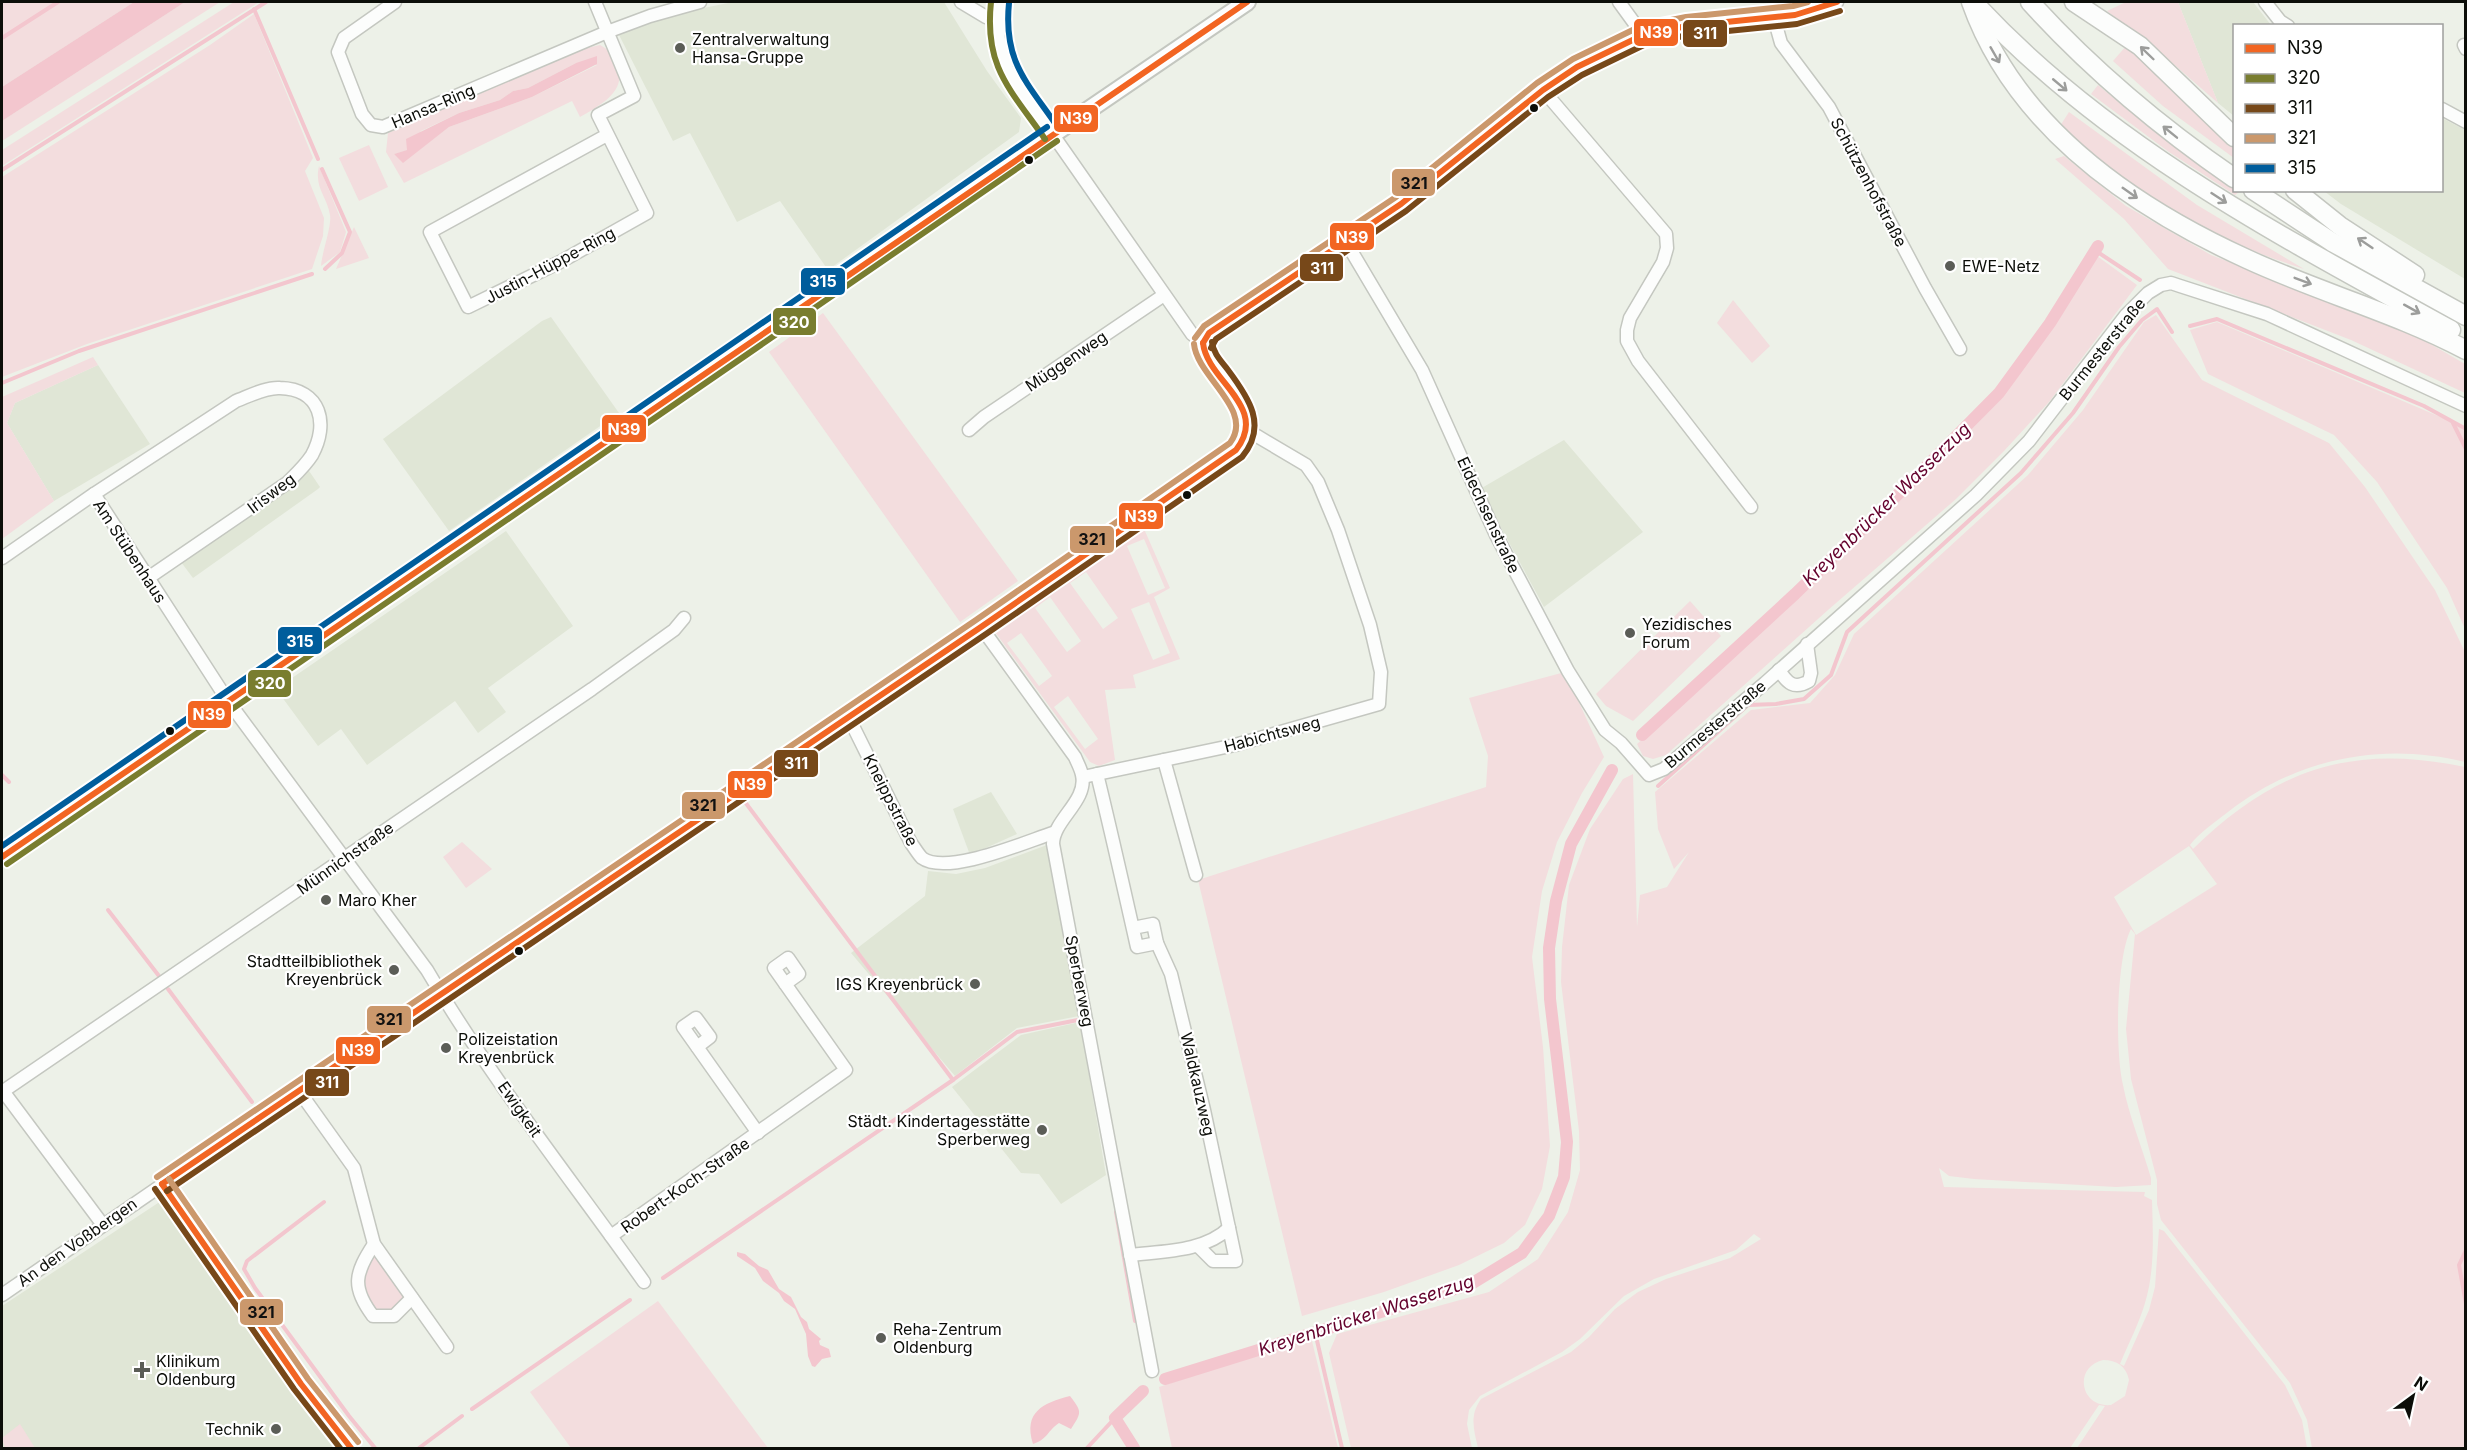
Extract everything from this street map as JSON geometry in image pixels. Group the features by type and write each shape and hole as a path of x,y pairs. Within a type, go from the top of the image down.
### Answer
{"highway":[{"path":"1972,2 2035,63 2088,109 2196,183 2324,261 2466,339"},
{"path":"1972,2 1994,55 2027,102 2075,152 2126,191 2180,226 2248,260 2370,307 2466,350"},
{"path":"2030,2 2116,87 2175,136 2233,177"},
{"path":"2074,2 2140,46 2233,135"},
{"path":"2256,192 2332,242 2466,316"},
{"path":"2298,192 2340,226 2456,300 2466,310"}],"main road":[{"path":"2,857 1247,2"}],"street":[{"name":"Hansa-Ring","path":"395,2 344,38 338,52 362,114 371,125 383,127 607,32 650,16 700,2"},
{"path":"596,2 607,32"},
{"path":"961,2 997,21"},
{"path":"1000,2 997,21 998,36 1008,69 1164,295 1192,334 1203,343"},
{"path":"1619,2 1642,35"},
{"path":"1247,433 1245,414 1204,353 1203,343 1209,333 1346,242 1429,183 1542,90 1577,67 1642,35 1687,26 1774,18 1816,10 1838,2"},
{"path":"2265,2 2285,24"},
{"name":"Schützenhofstraße","path":"1774,18 1781,43 1830,107 1960,349"},
{"name":"Justin-Hüppe-Ring","path":"607,32 634,96 598,115 647,213 560,262 468,307 430,232 607,135"},
{"path":"1542,90 1666,234 1667,248 1663,262 1630,318 1627,341 1638,361 1751,507"},
{"path":"2443,110 2464,119"},
{"name":"Eidechsenstraße","path":"1346,242 1422,370 1496,535 1568,671 1605,730 1621,743 1649,775"},
{"name":"Burmesterstraße","path":"1649,775 1664,769 1779,670 1991,480 2029,441 2126,315 2148,293 2161,285 2180,286 2267,314 2466,406"},
{"name":"Müggenweg","path":"969,430 984,417 1164,295"},
{"name":"Irisweg","path":"94,494 236,401 250,395 278,387 297,390 309,397 318,408 320,427 316,446 305,465 287,483 148,578"},
{"name":"An den Voßbergen","path":"3,1290 103,1225 981,627 1236,450 1244,442 1247,433"},
{"name":"Habichtsweg","path":"1083,777 1235,745 1378,704 1381,672 1370,625 1338,530 1318,482 1306,465 1257,436 1247,433"},
{"name":"Am Stübenhaus","path":"2,558 94,494 228,701"},
{"name":"Münnichstraße","path":"2,1091 592,689 674,630 684,618"},
{"path":"981,627 1075,757 1083,777 1078,798 1053,833"},
{"name":"Burmesterstraße","path":"1779,670 1786,681 1794,686 1801,686 1809,681 1811,674 1807,644"},
{"name":"Ewigkeit","path":"228,701 427,970 523,1115 644,1282"},
{"name":"Kneippstraße","path":"848,716 911,843 923,858 942,864 963,862 1053,833"},
{"path":"1164,760 1196,875"},
{"path":"1097,774 1137,947 1157,943"},
{"name":"Sperberweg","path":"1053,833 1053,844 1152,1371"},
{"name":"Waldkauzweg","path":"1133,928 1153,924 1157,943 1171,974 1204,1110 1236,1261 1213,1261 1198,1246"},
{"name":"Robert-Koch-Straße","path":"611,1236 846,1070 785,984"},
{"name":"Robert-Koch-Straße","path":"697,1047 758,1133"},
{"path":"2,1091 103,1225"},
{"path":"299,1091 354,1168 374,1244 447,1347"},
{"path":"162,1184 301,1384 351,1449"},
{"path":"1130,1255 1198,1246 1222,1235 1229,1228"},
{"path":"374,1244 358,1272 359,1298 373,1316 394,1316 412,1298"}],"shaded area":[{"path":"2,2 134,2 2,87"},
{"path":"134,2 185,2 2,121 2,87"},
{"path":"185,2 220,2 2,141 2,121"},
{"path":"234,2 259,2 2,166 2,150"},
{"path":"733,2 944,2 987,71 1021,118 1019,132 828,270 780,201 737,222 690,133 673,141 618,33 679,13"},
{"path":"2126,2 2178,2 2218,103 2161,53 2107,11"},
{"path":"2178,2 2253,2 2270,24 2233,24 2233,115 2218,103"},
{"path":"254,14 313,158 305,171 324,218 323,236 312,269 87,344 2,377 2,177 210,45"},
{"path":"600,45 610,53 617,66 619,83 603,103 580,117 572,101 404,183 386,152 388,133 583,49","holes":["576,63 597,65 532,97 449,127 403,162 394,154 408,150 421,131 459,113 500,100 513,91 528,88"]},
{"path":"2127,45 2233,143 2233,157 2163,106 2113,61"},
{"path":"597,56 597,64 532,97 449,127 403,163 394,154 407,150 406,139 459,113 500,100 513,91 528,88 576,63"},
{"path":"2098,85 2146,125 2233,188 2233,192 2239,192 2235,195 2169,152 2091,94"},
{"path":"2069,112 2197,205 2304,269 2218,236 2157,204 2098,160 2060,126"},
{"path":"2443,119 2465,130 2465,279 2341,204 2325,192 2443,192"},
{"path":"369,145 388,187 359,201 339,158"},
{"path":"2064,156 2126,206 2211,255 2408,331 2465,364 2465,393 2351,340 2168,269 2124,219 2055,159"},
{"path":"319,166 346,232 340,252 321,266 330,215 319,186"},
{"path":"354,227 369,258 336,269"},
{"path":"2097,256 2137,285 2049,402 1956,499 1666,755 1653,759 1643,756 1637,744 1934,468 1997,403 2048,334"},
{"path":"1733,300 1770,346 1752,363 1717,323"},
{"path":"823,313 1018,581 960,622 769,352"},
{"path":"2156,315 2202,380 2329,443 2365,487 2435,590 2465,652 2465,762 2433,756 2371,755 2340,759 2311,767 2254,794 2228,812 2190,845 2193,849 2254,799 2285,782 2317,769 2351,761 2386,758 2424,760 2465,767 2465,1448 2312,1448 2307,1420 2290,1383 2161,1220 2157,1204 2157,1180 2131,1079 2126,1029 2135,934 2131,929 2122,961 2118,1006 2120,1070 2132,1120 2151,1178 2151,1185 2116,1187 1974,1179 1949,1176 1939,1168 1944,1187 2145,1192 2144,1196 2152,1200 2153,1252 2150,1278 2143,1311 2120,1364 2124,1366 2149,1310 2155,1287 2159,1229 2164,1231 2285,1385 2302,1420 2307,1448 2077,1448 2105,1406 2099,1405 2070,1448 1478,1448 1474,1417 1481,1399 1571,1352 1589,1337 1615,1309 1638,1292 1666,1279 1730,1258 1761,1239 1754,1234 1736,1250 1654,1279 1624,1296 1580,1339 1562,1352 1480,1396 1469,1410 1467,1424 1472,1448 1351,1448 1329,1353 1337,1334 1489,1292 1538,1259 1568,1212 1580,1170 1579,1131 1561,982 1562,947 1569,885 1590,829 1623,779 1633,774 1637,927 1640,895 1667,887 1689,852 1674,869 1658,829 1655,792 1751,710 1810,703 1835,675 1854,634 2028,475 2083,410 2144,322","holes":["2189,846 2217,884 2136,935 2114,897","2103,1360 2113,1361 2120,1365 2126,1371 2129,1380 2125,1396 2111,1405 2092,1400 2084,1386 2087,1370 2093,1364"]},
{"path":"551,317 619,413 449,531 383,439 542,321"},
{"path":"2217,322 2445,419 2465,431 2465,629 2447,588 2377,482 2334,435 2208,374 2190,330"},
{"path":"93,357 98,365 15,403 7,423 54,501 2,539 2,397"},
{"path":"98,365 150,444 54,501 7,423 15,403"},
{"path":"1564,440 1643,532 1544,607 1480,489"},
{"path":"305,465 320,487 193,578 178,558"},
{"path":"1141,522 1170,588 1154,597 1180,659 1133,675 1136,688 1105,690 1115,760 1099,766 1090,762 995,632 999,623","holes":["1144,539 1165,588 1148,595 1127,546","1086,572 1118,618 1103,629 1070,583","1050,597 1081,641 1067,652 1035,608","1149,602 1170,653 1153,660 1131,609","1021,633 1052,676 1039,686 1007,643","1068,696 1098,739 1085,749 1054,707"]},
{"path":"506,531 573,626 488,688 506,712 478,733 455,701 367,765 341,729 318,746 276,689"},
{"path":"1690,601 1721,636 1633,721 1606,706 1596,694"},
{"path":"1565,672 1604,757 1582,793 1557,842 1542,891 1532,957 1543,1047 1550,1146 1542,1189 1525,1225 1504,1243 1459,1265 1384,1292 1302,1316 1198,880 1486,787 1488,756 1469,698"},
{"path":"991,792 1017,834 970,855 953,809"},
{"path":"462,842 492,869 466,888 443,857"},
{"name":"IGS Kreyenbrück","path":"1047,845 1079,1016 1017,1028 955,1076 851,953 925,896 928,871 956,874 985,868"},
{"name":"Städt. Kindertagesstätte Sperberweg","path":"1080,1022 1106,1175 1061,1204 1039,1174 1021,1173 952,1087 1021,1035"},
{"name":"Klinikum Oldenburg","path":"161,1201 340,1448 2,1448 2,1306"},
{"path":"374,1244 412,1298 394,1316 373,1316 359,1298 367,1256"},
{"path":"737,1252 745,1254 759,1266 768,1270 779,1289 791,1297 809,1329 821,1339 820,1345 829,1349 831,1357 822,1359 815,1367 812,1366 808,1356 806,1334 795,1309 763,1281 755,1268 737,1256"},
{"path":"658,1301 768,1448 571,1448 530,1392"},
{"path":"1311,1337 1338,1448 1172,1448 1159,1387"},
{"path":"1070,1396 1079,1412 1071,1429 1059,1423 1042,1440 1033,1444 1031,1424 1033,1417 1051,1402"},
{"path":"20,1424 35,1448 5,1448 2,1438"}],"waterway":[{"path":"2,38 58,2"},
{"path":"2,170 266,2"},
{"path":"254,9 318,159"},
{"path":"322,169 350,232 342,253 325,269"},
{"name":"Kreyenbrücker Wasserzug","path":"1642,735 1795,594 1999,393 2050,323 2098,246"},
{"path":"2096,251 2140,280"},
{"path":"2,383 79,351 312,274"},
{"path":"1658,786 1748,705 1776,704 1804,699 1831,675 1847,632 2021,473 2073,413 2119,347 2142,320 2157,309 2172,332"},
{"path":"2190,326 2217,319 2424,406 2466,429"},
{"path":"2453,423 2466,449"},
{"name":"Kreyenbrücker Wasserzug","path":"1165,1379 1471,1284 1522,1253 1549,1216 1564,1177 1567,1142 1550,999 1549,948 1556,901 1571,844 1612,770"},
{"path":"2,775 9,782"},
{"path":"745,802 953,1080 1017,1032 1083,1019"},
{"path":"108,910 159,976"},
{"path":"168,989 252,1102"},
{"path":"663,1278 953,1080"},
{"path":"324,1202 247,1261 244,1269 255,1288 375,1448"},
{"path":"1116,1212 1135,1321"},
{"path":"2466,1250 2459,1265 2466,1304"},
{"path":"472,1409 630,1300"},
{"path":"1315,1332 1342,1448"},
{"name":"Kreyenbrücker Wasserzug","path":"1134,1448 1115,1418 1143,1391"},
{"path":"419,1448 462,1416"},
{"path":"1087,1448 1115,1418"}],"transit line":[{"name":"320","path":"991,2 990,24 996,61 1011,91 1045,139"},
{"name":"N39","path":"2,857 1247,2"},
{"name":"321","path":"1195,338 1204,326 1396,197 1537,83 1573,59 1641,26 1686,17 1793,6 1808,2"},
{"name":"N39","path":"1203,343 1209,333 1401,204 1543,90 1577,67 1643,35 1687,26 1795,15 1837,2"},
{"name":"315","path":"1009,3 1008,24 1014,57 1028,85 1059,129"},
{"name":"311","path":"1211,348 1216,339 1406,211 1548,97 1582,75 1646,44 1688,35 1797,24 1840,11"},
{"name":"315","path":"2,846 1047,127"},
{"name":"320","path":"7,864 1057,141"},
{"name":"311","path":"167,1191 986,634 1242,457 1250,446 1254,434 1253,412 1243,391 1216,353 1212,342"},
{"name":"N39","path":"162,1184 981,627 1236,450 1245,435 1246,420 1242,407 1207,357 1203,343"},
{"name":"321","path":"157,1177 976,620 1230,443 1236,431 1235,418 1230,406 1204,369 1194,344"},
{"name":"321","path":"169,1179 308,1379 358,1442"},
{"name":"N39","path":"162,1184 301,1384 351,1448"},
{"name":"311","path":"155,1189 294,1389 340,1448"}],"place":[{"name":"Zentralverwaltung Hansa-Gruppe","path":"680,48"},
{"name":"EWE-Netz","path":"1950,266"},
{"name":"Yezidisches Forum","path":"1630,633"},
{"name":"Maro Kher","path":"326,900"},
{"name":"Stadtteilbibliothek Kreyenbrück","path":"394,970"},
{"name":"IGS Kreyenbrück","path":"975,984"},
{"name":"Polizeistation Kreyenbrück","path":"446,1048"},
{"name":"Städt. Kindertagesstätte Sperberweg","path":"1042,1130"},
{"name":"Reha-Zentrum Oldenburg","path":"881,1338"},
{"name":"Klinikum Oldenburg","path":"142,1370"},
{"name":"Technik","path":"276,1429"}]}
